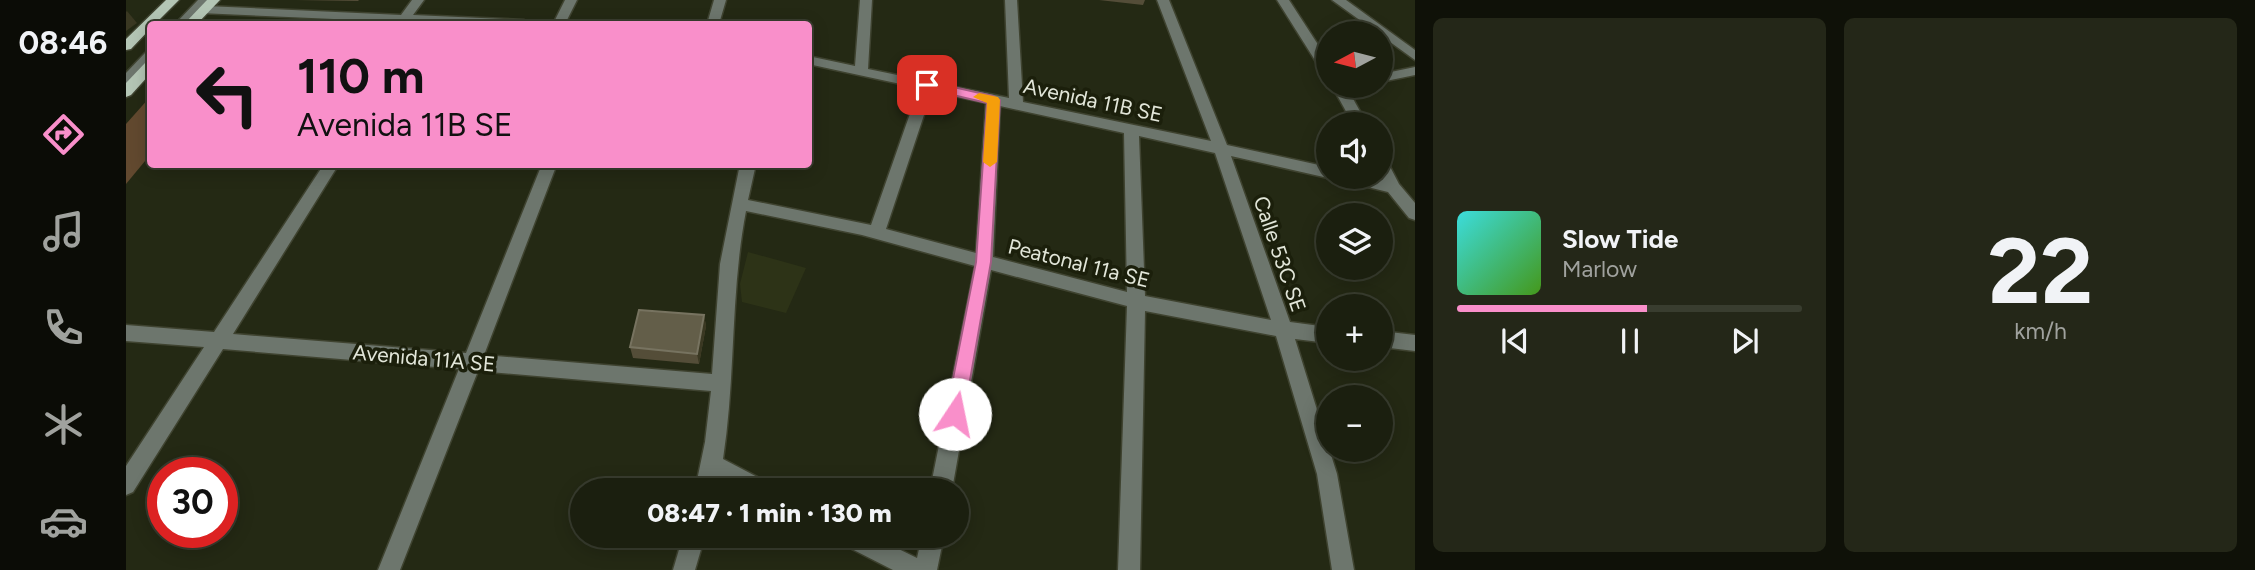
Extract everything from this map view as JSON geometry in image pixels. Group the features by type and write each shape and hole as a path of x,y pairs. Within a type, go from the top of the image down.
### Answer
{"main road":[{"path":"151,21 173,0"},
{"path":"193,21 208,3"},
{"path":"126,45 147,25"},
{"path":"126,92 147,69"}],"street":[{"path":"404,19 418,0"},
{"path":"560,21 571,0"},
{"path":"714,21 720,0"},
{"path":"861,71 866,0"},
{"path":"1011,0 1016,105"},
{"name":"Calle 53C SE","path":"1163,0 1221,149 1303,388 1327,474 1343,570"},
{"path":"1265,0 1284,1 1316,51"},
{"path":"1338,0 1415,57"},
{"path":"185,21 208,3 417,21"},
{"path":"126,80 147,59"},
{"name":"Avenida 11B SE","path":"812,61 1316,169"},
{"path":"1393,76 1415,71"},
{"path":"877,232 927,85"},
{"path":"943,478 984,262 993,100"},
{"path":"1129,570 1136,302 1131,130"},
{"path":"126,485 329,168"},
{"path":"389,570 548,168"},
{"path":"709,478 723,383 725,295 747,168"},
{"path":"1393,187 1415,214"},
{"name":"Peatonal 11a SE","path":"739,204 877,232 1136,302 1282,330 1316,334"},
{"name":"Avenida 11A SE","path":"126,333 723,383"},
{"path":"1393,341 1415,343"},
{"path":"713,464 739,478"},
{"path":"684,570 690,548"},
{"path":"874,548 917,570"},
{"path":"926,570 931,548"}],"shaded area":[{"path":"147,100 147,159 126,184 126,124"},
{"path":"748,252 806,268 786,313 742,302 740,284"}],"building":[{"path":"639,310 704,315 697,354 630,347"}],"slow traffic":[{"path":"979,97 993,100 990,162"}],"route":[{"path":"927,85 993,100 984,262 955,414"}]}
